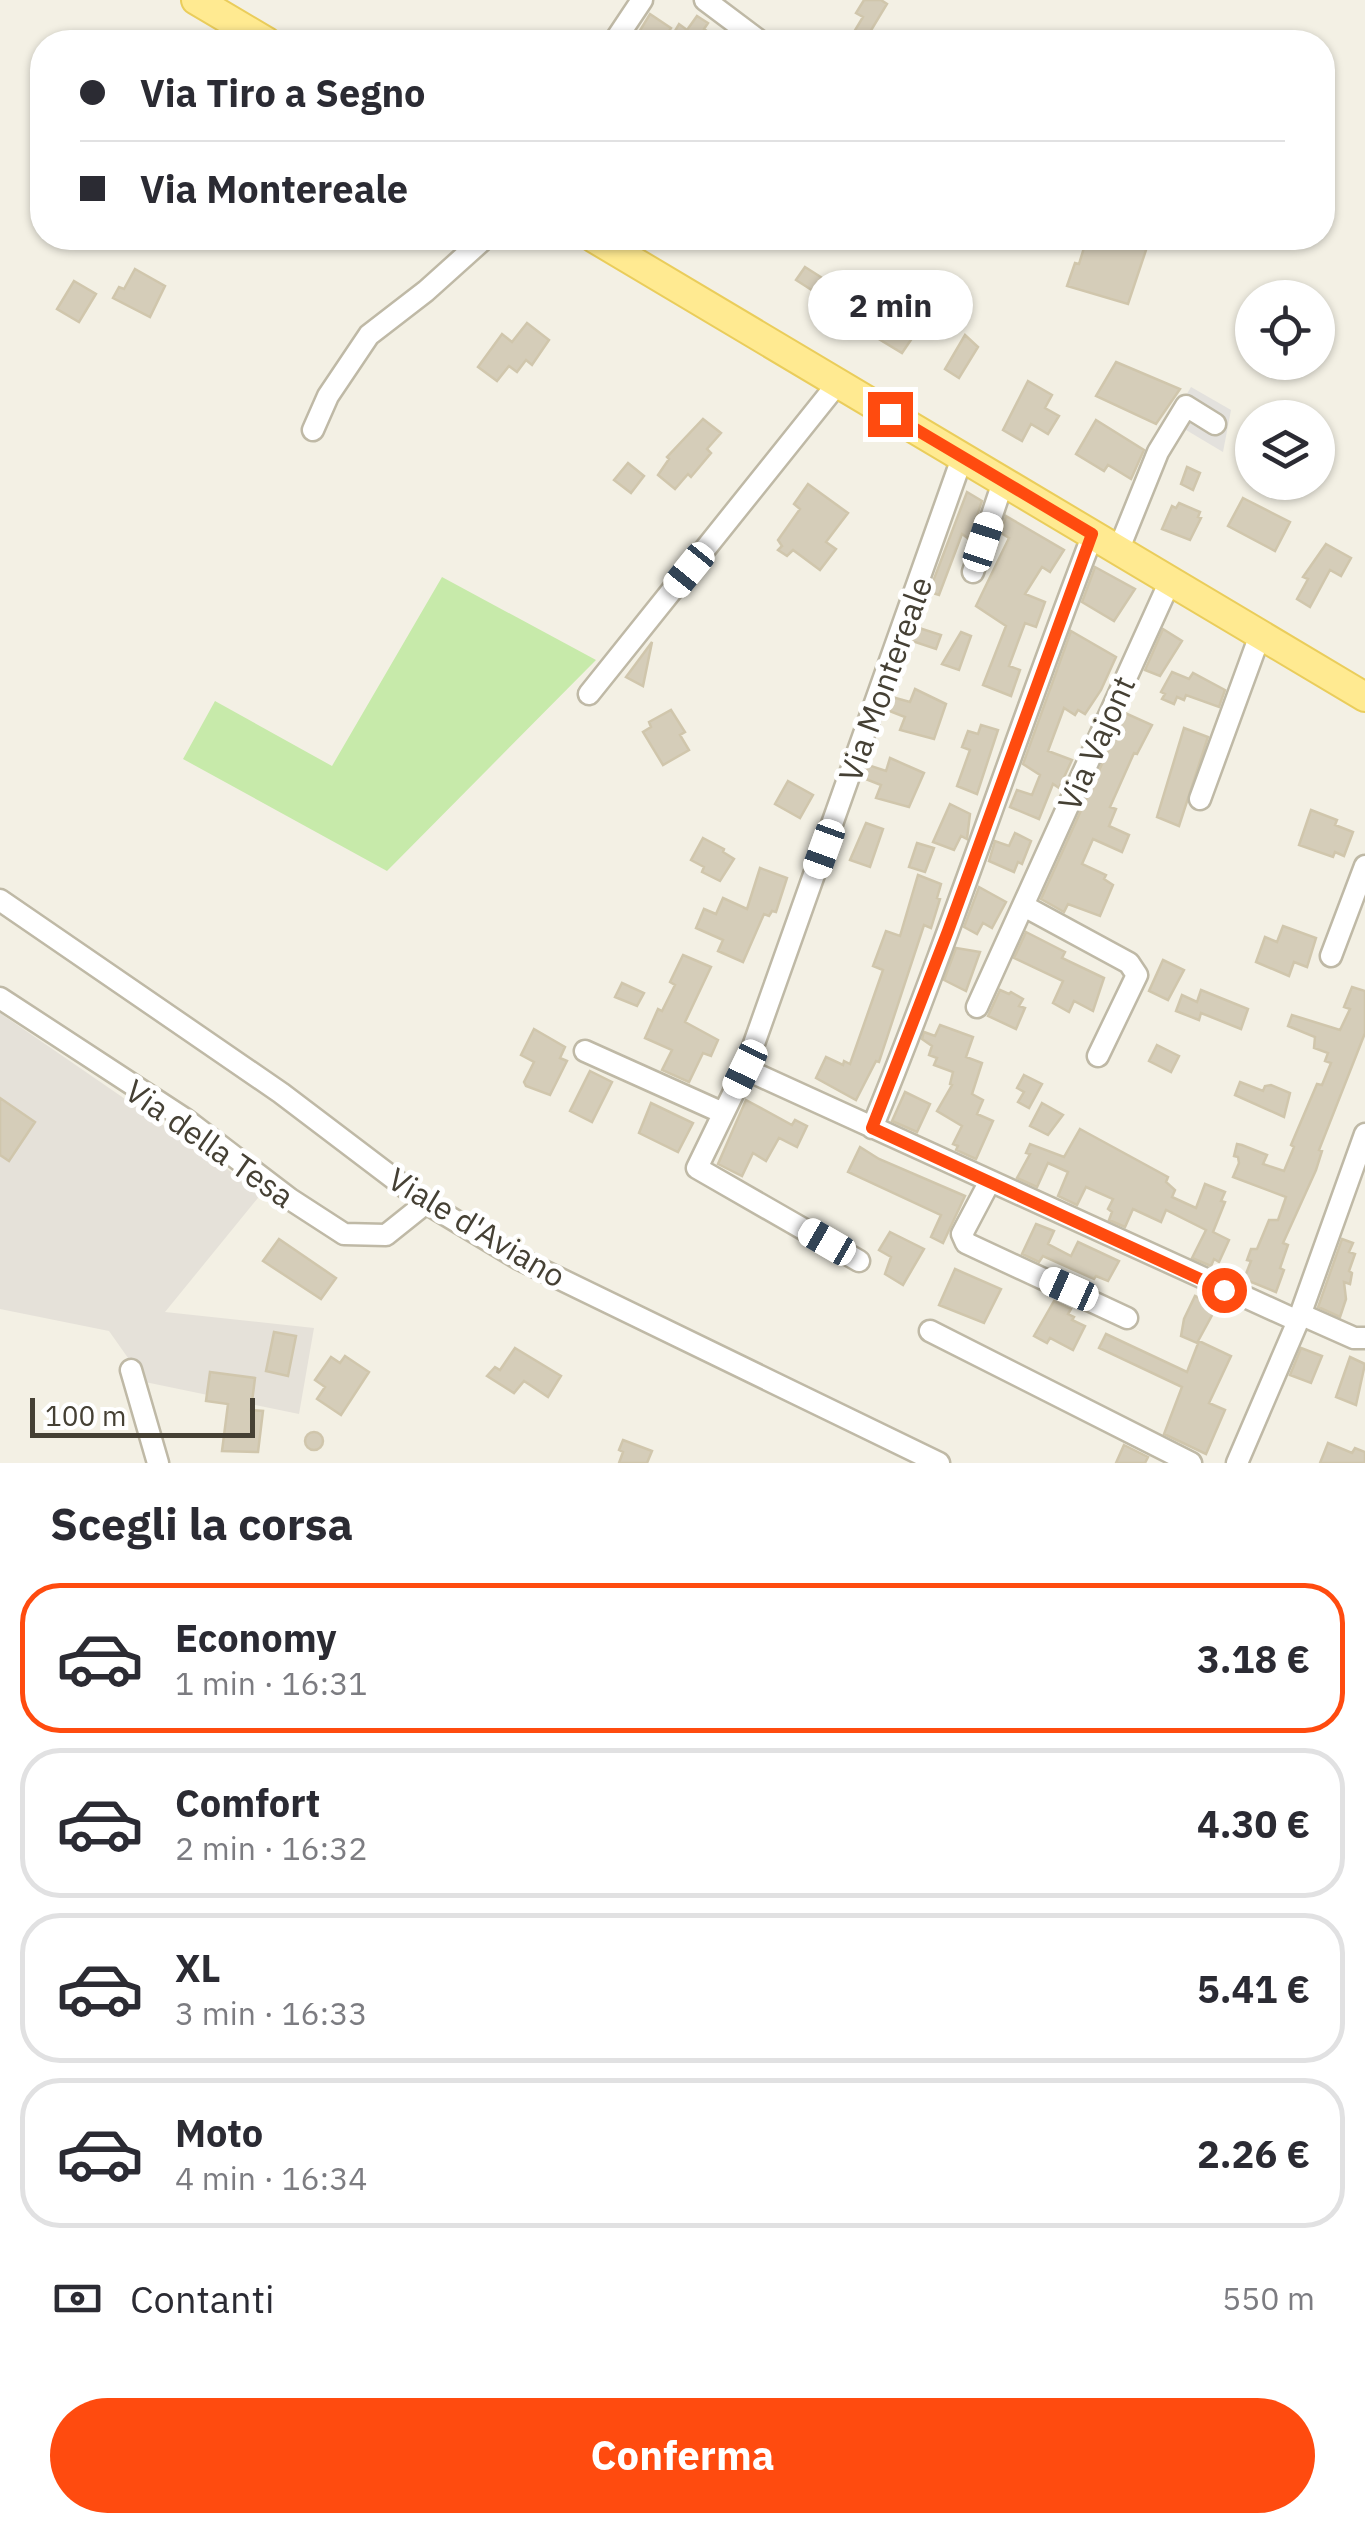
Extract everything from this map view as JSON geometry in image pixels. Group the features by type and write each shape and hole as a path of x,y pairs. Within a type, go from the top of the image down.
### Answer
{"main road":[{"path":"196,0 247,30"},
{"path":"614,250 1365,698"}],"street":[{"path":"622,30 642,0"},
{"path":"706,0 745,30"},
{"path":"313,430 328,396 368,336 472,250"},
{"path":"589,694 838,383"},
{"path":"1118,551 1158,452 1186,406 1215,424"},
{"name":"Via Montereale","path":"859,1260 697,1168 745,1069 962,458"},
{"name":"Via Montereale","path":"973,572 1003,482"},
{"path":"872,1128 1092,534"},
{"name":"Via Vajont","path":"977,1007 1170,581"},
{"path":"1200,799 1260,635"},
{"path":"1332,956 1365,866"},
{"name":"Viale d'Aviano","path":"0,900 281,1093 426,1203 519,1259 939,1463"},
{"path":"1024,906 1130,963 1137,975 1098,1056"},
{"name":"Via della Tesa","path":"0,998 184,1119 290,1199 344,1234 386,1235 426,1203"},
{"path":"585,1050 724,1114"},
{"path":"745,1069 1299,1318 1354,1338 1365,1338"},
{"path":"1238,1461 1299,1318 1365,1134"},
{"path":"990,1181 965,1226 962,1234 966,1243 1127,1318"},
{"path":"930,1332 1191,1463"},
{"path":"131,1370 158,1463"}],"shaded area":[{"path":"1191,387 1231,410 1223,452 1171,421"},
{"path":"0,1013 262,1193 165,1312 314,1328 299,1414 145,1382 109,1331 0,1309"}],"green space":[{"path":"442,577 596,660 387,871 183,759 215,701 332,766"}],"building":[{"path":"864,0 887,4 871,30 855,30 863,17 856,13"},
{"path":"650,14 671,28 670,30 640,30"},
{"path":"697,16 708,23 705,30 687,30"},
{"path":"1083,250 1146,250 1128,304 1067,286 1075,263 1079,264"},
{"path":"805,267 846,293 845,304 850,308 842,320 819,306 824,298 796,280"},
{"path":"135,269 165,286 150,317 113,298 119,287 124,289"},
{"path":"74,281 96,294 79,322 57,309"},
{"path":"924,286 940,297 902,353 869,333 892,294 911,305"},
{"path":"527,323 549,340 532,365 526,360 517,372 509,366 497,381 478,367 502,334 512,342"},
{"path":"965,335 978,347 959,378 945,369"},
{"path":"1116,362 1180,389 1156,424 1096,396"},
{"path":"1028,381 1052,395 1045,408 1059,416 1048,434 1031,424 1022,441 1003,430"},
{"path":"703,419 721,433 707,449 711,453 675,489 658,475 667,457"},
{"path":"1096,420 1144,450 1131,479 1108,465 1104,471 1076,454"},
{"path":"628,463 644,476 631,493 614,480"},
{"path":"1187,467 1200,473 1193,490 1181,484"},
{"path":"808,484 848,513 826,542 836,549 820,570 793,550 787,556 778,550 782,546 778,540 800,509 794,504"},
{"path":"967,492 982,501 969,539 962,534 939,595 929,592"},
{"path":"1242,500 1290,522 1275,551 1228,526"},
{"path":"1179,503 1200,512 1190,540 1162,529 1172,506 1176,508"},
{"path":"1006,516 1064,550 1050,572 1042,567 1025,594 1045,602 1036,627 1025,623 1009,666 1020,670 1011,696 983,685 1006,626 976,606 1009,538 1001,533"},
{"path":"1326,544 1351,558 1341,576 1330,570 1310,607 1297,599 1308,579 1303,577"},
{"path":"1095,567 1135,589 1114,621 1082,602"},
{"path":"916,627 941,635 936,649 912,641"},
{"path":"1163,629 1182,641 1160,676 1145,670"},
{"path":"1071,631 1116,657 1085,714 1078,710 1075,715 1064,708 1048,751 1072,760 1059,788 1053,784 1039,819 1010,807 1017,790 1032,795 1040,775 1023,764"},
{"path":"961,632 971,636 959,670 942,664"},
{"path":"652,642 643,686 626,677"},
{"path":"1172,672 1189,679 1193,673 1225,690 1219,707 1186,695 1184,700 1177,697 1174,704 1162,699 1165,694 1161,692"},
{"path":"915,689 946,704 934,739 900,730 905,717 887,710 892,697 910,702"},
{"path":"671,710 685,732 680,735 689,750 663,765 643,732 651,727 649,722"},
{"path":"1125,713 1152,725 1137,754 1134,753 1110,807 1116,809 1109,826 1129,835 1122,852 1093,839 1082,864 1106,875 1104,879 1113,885 1100,916 1068,904 1064,912 1041,899"},
{"path":"981,725 998,730 977,794 957,786 970,750 962,747 968,731 978,734"},
{"path":"1184,728 1208,737 1179,826 1157,817"},
{"path":"890,758 924,773 909,807 876,798 881,785 863,778 868,765 886,771"},
{"path":"788,781 813,795 800,818 775,804"},
{"path":"950,804 970,814 967,839 961,836 954,850 933,842"},
{"path":"1311,810 1337,820 1335,825 1353,832 1344,856 1335,852 1333,857 1299,845"},
{"path":"866,823 883,829 870,867 850,860"},
{"path":"1015,833 1031,841 1022,864 1018,862 1014,872 989,861 995,841 1009,846"},
{"path":"703,838 734,859 720,881 702,872 704,867 691,860"},
{"path":"917,843 934,848 925,872 909,867"},
{"path":"760,868 787,878 776,912 764,914 743,962 718,951 723,940 696,928 704,909 716,914 723,898 747,909"},
{"path":"918,875 941,884 937,898 940,899 931,928 924,925 879,1062 876,1061 856,1100 816,1078 826,1057 850,1064 883,970 873,966 886,931 900,936"},
{"path":"979,887 1006,902 992,928 983,923 977,934 964,927"},
{"path":"1283,926 1316,938 1307,967 1294,962 1289,976 1256,962 1265,937 1277,942"},
{"path":"1026,932 1065,952 1062,958 1104,978 1093,1011 1074,1001 1069,1012 1053,1003 1063,981 1014,958"},
{"path":"956,948 980,952 966,991 944,980"},
{"path":"683,955 711,967 685,1022 718,1040 711,1056 703,1053 689,1082 662,1070 672,1050 645,1038 675,985 670,982"},
{"path":"1163,960 1184,970 1168,1000 1149,991"},
{"path":"622,983 644,993 637,1006 615,997"},
{"path":"1352,987 1365,991 1365,1033 1319,1150 1322,1151 1316,1170 1283,1243 1288,1245 1276,1292 1244,1279 1251,1249 1257,1249 1269,1220 1278,1220 1286,1197 1233,1177 1239,1163 1234,1156 1237,1144 1242,1145 1267,1155 1263,1164 1284,1171 1317,1084 1322,1085 1331,1063 1325,1061 1328,1053 1314,1048 1315,1037 1288,1026 1292,1015 1340,1030 1350,1009 1344,1007"},
{"path":"1000,990 1023,999 1019,1006 1025,1008 1016,1029 988,1016"},
{"path":"1201,990 1248,1009 1241,1029 1201,1013 1199,1020 1176,1011 1182,995 1197,1002"},
{"path":"940,1025 973,1037 966,1057 982,1063 972,1094 983,1100 977,1114 993,1121 976,1159 956,1150 958,1146 953,1144 962,1126 937,1111 952,1085 953,1072 934,1065 937,1058 929,1055 932,1046 922,1039 924,1032 935,1036"},
{"path":"534,1029 565,1047 560,1058 567,1061 550,1095 524,1082 534,1062 521,1055"},
{"path":"1157,1045 1179,1056 1171,1072 1149,1061"},
{"path":"590,1071 612,1082 592,1122 570,1111"},
{"path":"1024,1075 1042,1084 1029,1108 1018,1102 1024,1092 1017,1088"},
{"path":"1240,1082 1263,1091 1271,1085 1290,1093 1284,1117 1235,1095"},
{"path":"905,1092 930,1104 917,1132 892,1121"},
{"path":"0,1098 35,1122 9,1161 0,1155"},
{"path":"746,1100 792,1125 795,1120 807,1126 797,1147 779,1138 766,1161 753,1153 742,1176 718,1164"},
{"path":"651,1103 693,1123 678,1152 639,1133"},
{"path":"1042,1103 1063,1115 1048,1135 1030,1126"},
{"path":"1080,1129 1168,1177 1166,1182 1175,1190 1172,1197 1196,1208 1205,1184 1225,1192 1213,1232 1229,1240 1219,1262 1214,1259 1211,1266 1192,1258 1206,1230 1166,1210 1161,1222 1133,1209 1125,1227 1109,1220 1112,1212 1108,1209 1113,1199 1086,1187 1077,1205 1058,1196 1068,1172 1048,1163 1037,1187 1017,1178 1030,1154 1026,1153 1030,1144 1064,1157"},
{"path":"860,1147 965,1196 943,1243 931,1237 941,1215 848,1172"},
{"path":"1036,1224 1054,1231 1048,1244 1071,1256 1078,1242 1119,1261 1108,1281 1096,1276 1094,1279 1043,1256 1039,1262 1022,1254"},
{"path":"890,1232 924,1249 903,1285 885,1274 891,1257 879,1250"},
{"path":"279,1239 336,1278 321,1299 263,1261"},
{"path":"1342,1239 1353,1243 1349,1252 1355,1254 1349,1271 1350,1284 1344,1282 1346,1299 1340,1317 1318,1307"},
{"path":"955,1269 1001,1289 984,1323 939,1305"},
{"path":"1195,1296 1217,1306 1197,1343 1181,1336"},
{"path":"1054,1301 1071,1309 1068,1314 1074,1317 1072,1320 1085,1326 1073,1350 1050,1338 1047,1343 1034,1336"},
{"path":"274,1332 296,1336 288,1376 266,1371"},
{"path":"1106,1334 1187,1372 1199,1341 1231,1356 1209,1403 1225,1410 1206,1454 1164,1434 1182,1387 1099,1348"},
{"path":"515,1348 561,1376 548,1397 524,1381 514,1393 487,1376 495,1367 500,1370"},
{"path":"1301,1348 1322,1356 1311,1383 1290,1375"},
{"path":"345,1356 369,1372 341,1415 317,1399 325,1387 315,1380 331,1357 340,1363"},
{"path":"1350,1357 1365,1364 1356,1405 1336,1397"},
{"path":"210,1372 255,1378 251,1410 263,1411 258,1452 222,1451 228,1404 206,1401"},
{"path":"314,1432 323,1441 314,1450 305,1441"},
{"path":"623,1440 652,1451 647,1463 619,1463"},
{"path":"1328,1443 1352,1453 1355,1448 1365,1452 1365,1463 1320,1463"},
{"path":"1124,1445 1148,1457 1145,1463 1116,1463"}],"route":[{"path":"890,414 1092,534 872,1128 1224,1290"}]}
